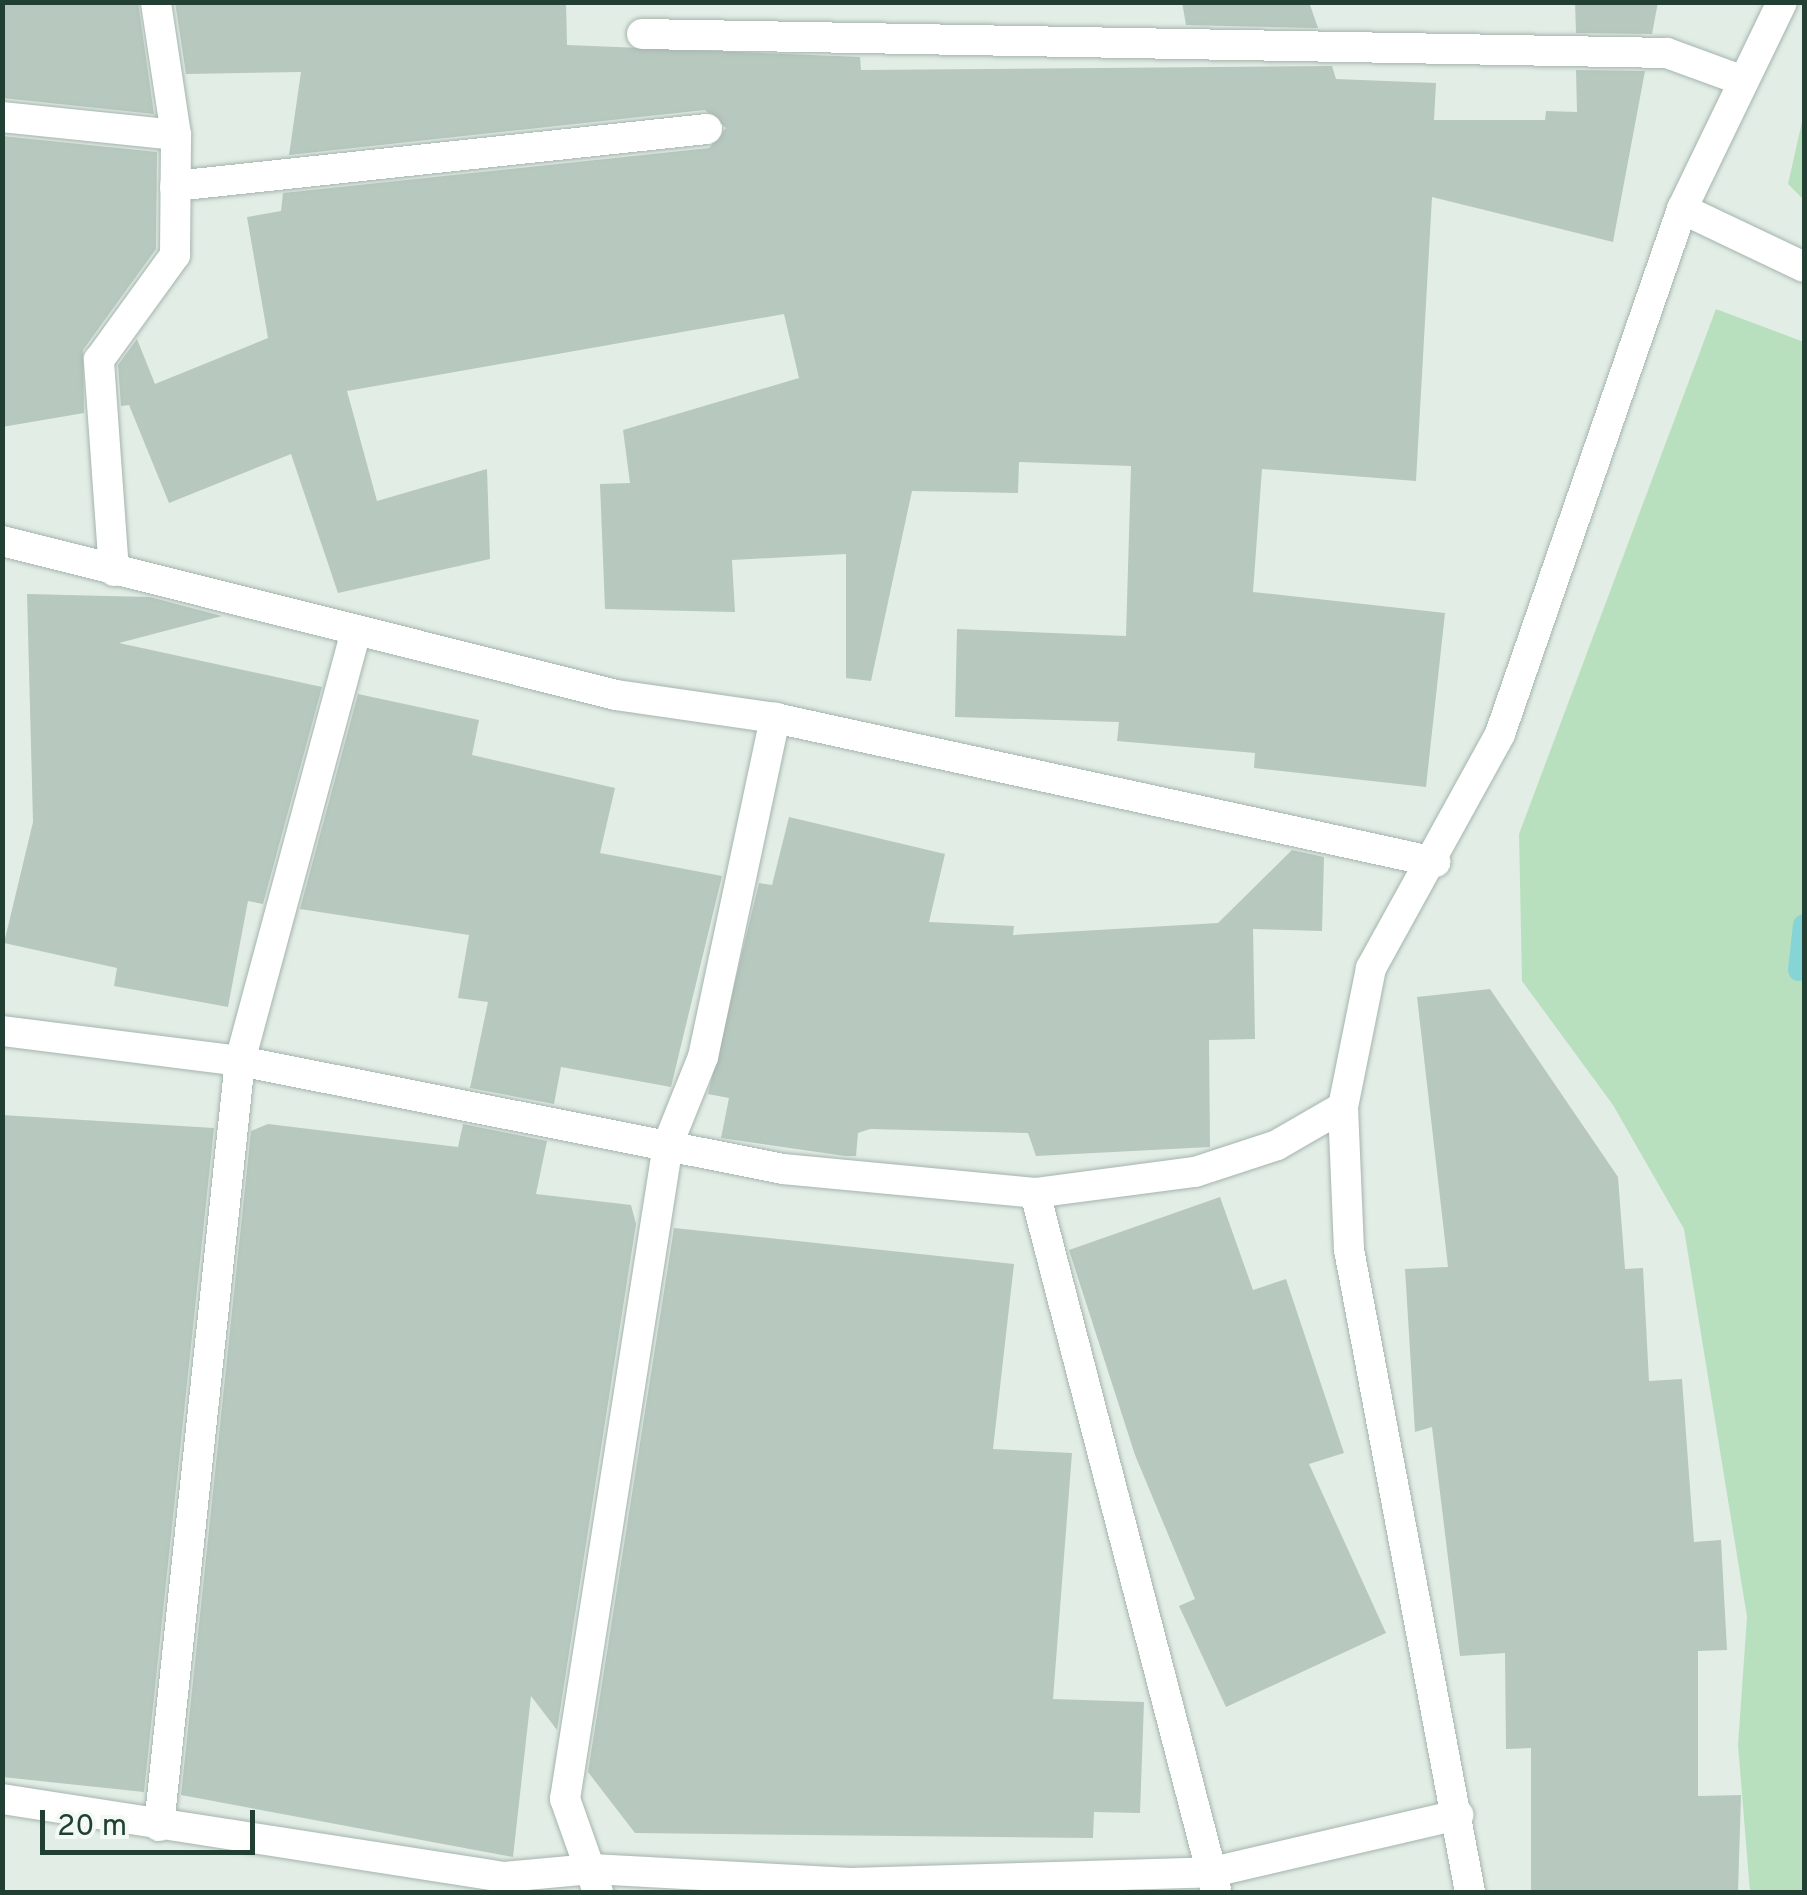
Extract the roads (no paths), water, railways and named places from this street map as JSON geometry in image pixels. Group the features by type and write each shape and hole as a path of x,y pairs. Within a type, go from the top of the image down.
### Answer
{"street":[{"path":"114,570 99,360 176,255 176,135 156,2"},
{"path":"1470,1892 1349,1250 1343,1107 1371,968 1435,862 1500,734 1682,209 1738,79 1782,2"},
{"path":"642,34 1667,53 1738,79"},
{"path":"2,117 176,135"},
{"path":"176,186 707,129"},
{"path":"1682,209 1804,267"},
{"path":"2,541 356,635 616,696 774,718 1435,862"},
{"path":"159,1826 240,1061 356,635"},
{"path":"595,1881 565,1799 668,1144 703,1057 774,718"},
{"path":"2,1031 240,1061 783,1169 1034,1193 1194,1172 1278,1145 1343,1107"},
{"path":"1034,1193 1215,1882"},
{"path":"2,1799 504,1877 850,1888 1215,1882 1458,1815"}],"waterway":[{"path":"1799,970 1804,925"}]}
